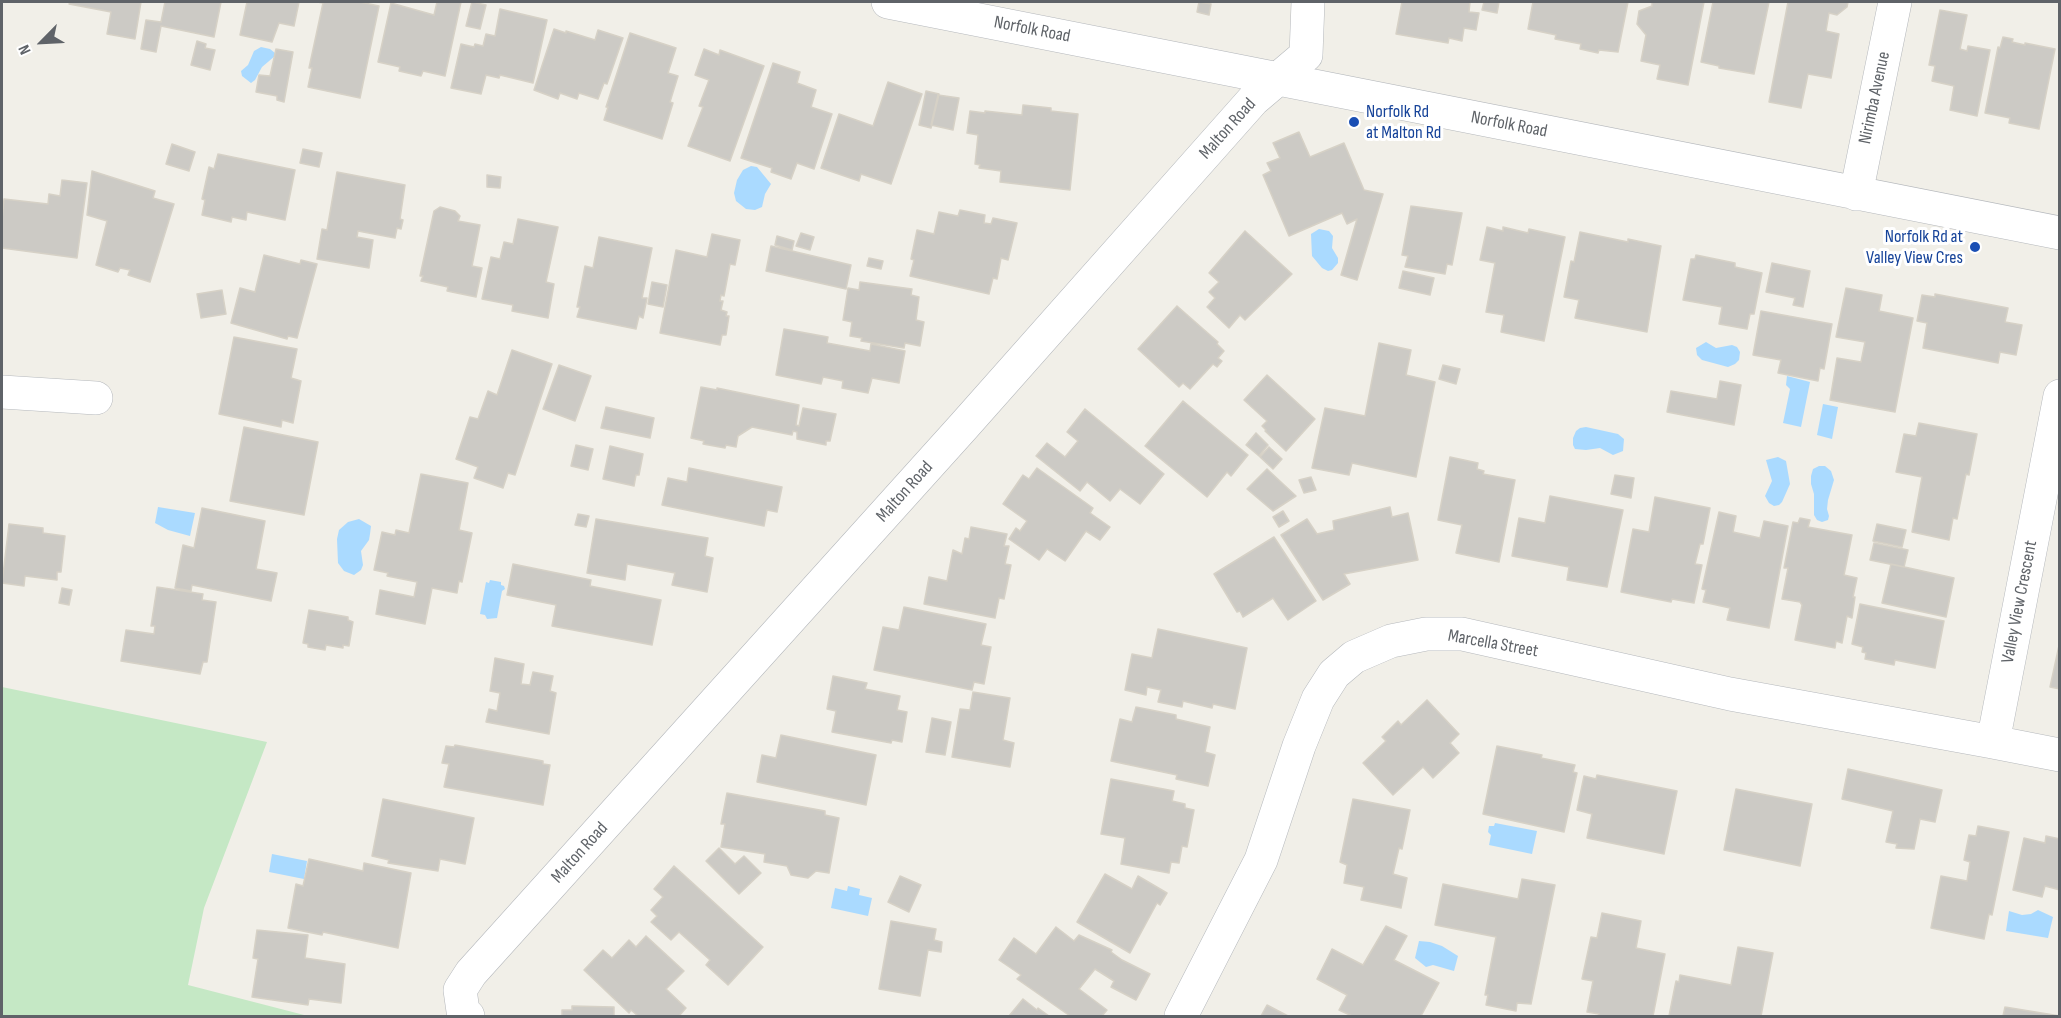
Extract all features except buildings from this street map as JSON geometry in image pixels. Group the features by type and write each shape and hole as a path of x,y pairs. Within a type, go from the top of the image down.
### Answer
{"street":[{"name":"Norfolk Road","path":"888,2 2060,233"},
{"name":"Malton Road","path":"468,1017 463,1011 460,990 471,973 971,418 1253,100 1306,55 1308,2"},
{"name":"Nirimba Avenue","path":"1856,194 1895,2"},
{"path":"2,392 96,398"},
{"name":"Valley View Crescent","path":"1993,742 2060,396"},
{"name":"Marcella Street","path":"1181,1017 1261,860 1299,746 1318,699 1334,674 1354,657 1391,640 1426,634 1462,634 1730,694 1993,742"},
{"path":"1993,742 2060,755"}],"green space":[{"path":"2,687 267,742 204,908 188,985 308,1016 2,1016"}],"water":[{"path":"261,47 270,49 275,56 262,67 251,83 242,76 241,71 248,65 254,51"},
{"path":"751,166 757,167 771,184 765,194 762,207 755,210 746,209 736,201 734,193 737,180 743,170"},
{"path":"1319,229 1329,231 1333,236 1332,248 1338,258 1338,263 1332,270 1322,268 1312,256 1311,234"},
{"path":"1706,342 1716,348 1732,345 1737,347 1740,352 1739,360 1728,367 1702,360 1697,355 1696,348"},
{"path":"1787,376 1810,382 1801,427 1783,423 1790,389 1786,385"},
{"path":"1823,404 1838,407 1832,439 1817,435"},
{"path":"1586,427 1618,434 1624,439 1623,451 1613,455 1600,448 1575,449 1573,438 1576,431"},
{"path":"1778,457 1786,461 1790,484 1782,502 1774,506 1765,496 1772,481 1766,460"},
{"path":"1825,466 1831,471 1834,480 1828,500 1828,520 1822,522 1814,515 1814,494 1811,484 1813,469"},
{"path":"158,507 195,513 190,536 168,530 155,523"},
{"path":"359,519 371,526 369,540 361,551 363,565 361,570 354,575 344,571 338,563 337,539 339,530 348,522"},
{"path":"490,580 501,582 505,589 502,591 497,618 487,619 485,615 480,614 486,582 489,583"},
{"path":"1495,823 1537,831 1532,854 1489,845 1491,835 1488,832 1489,826 1494,826"},
{"path":"272,854 307,861 304,879 269,872"},
{"path":"848,886 860,889 859,895 872,898 868,916 831,908 835,888 847,891"},
{"path":"2038,910 2053,917 2048,938 2006,931 2009,911 2022,915"},
{"path":"1419,941 1442,946 1458,956 1454,971 1433,965 1426,967 1415,958"}],"place":[{"name":"Norfolk Rd at Malton Rd","path":"1354,122"},
{"name":"Norfolk Rd at Valley View Cres","path":"1975,247"}]}
